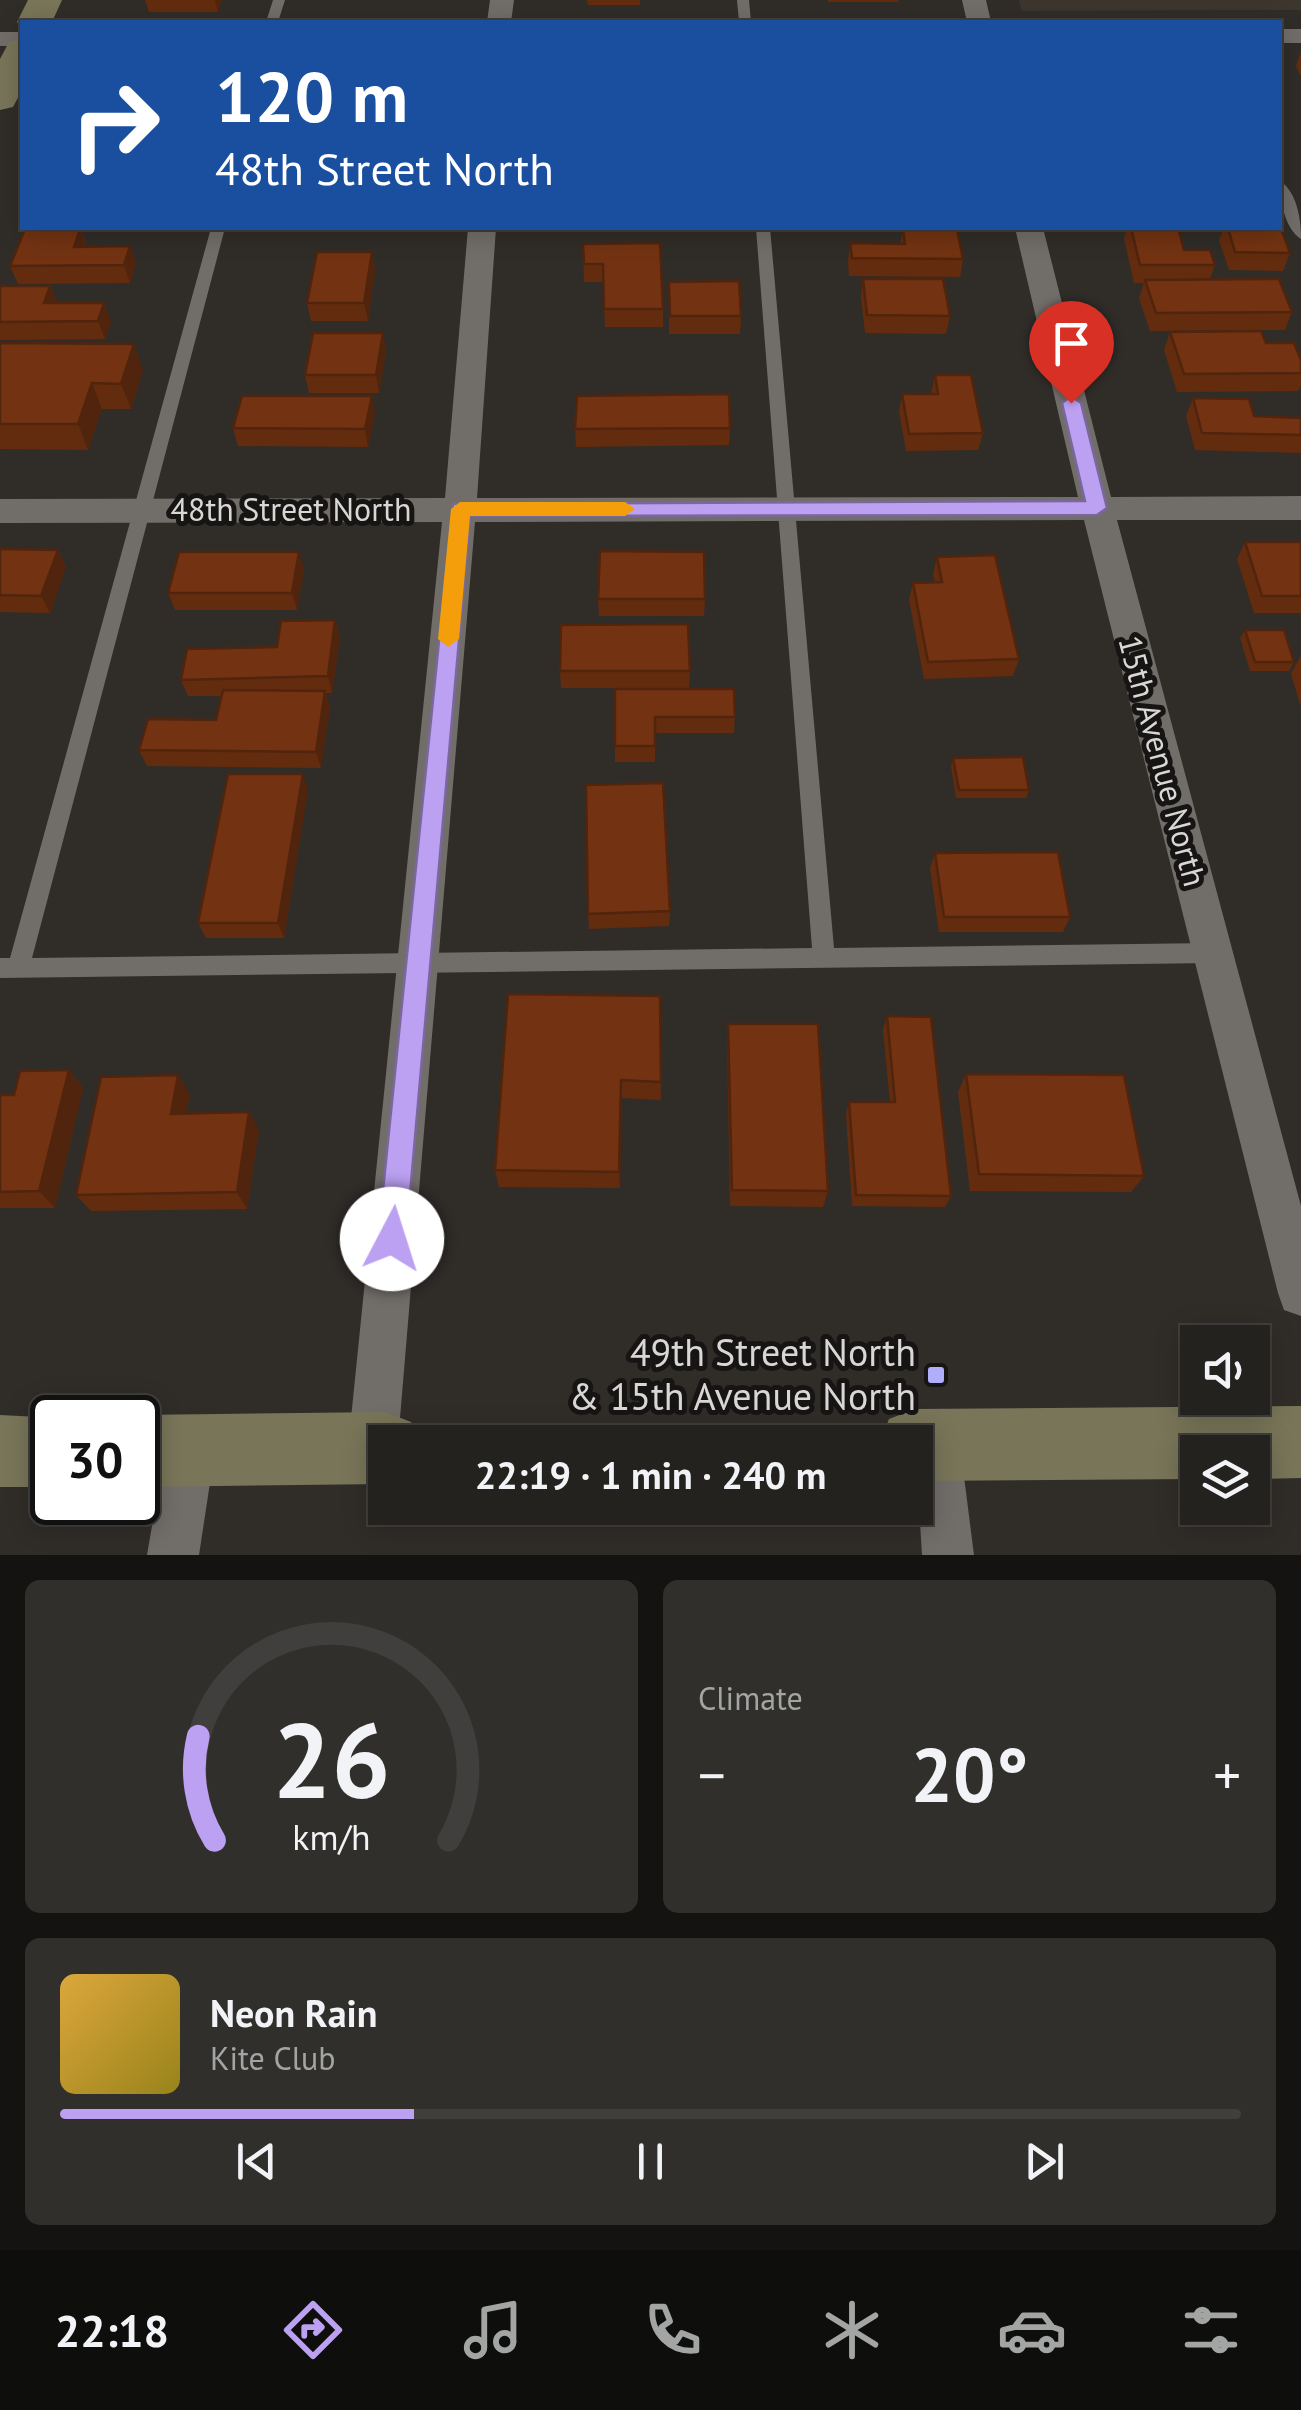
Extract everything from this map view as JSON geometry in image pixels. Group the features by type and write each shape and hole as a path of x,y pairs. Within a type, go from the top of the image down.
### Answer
{"main road":[{"path":"0,100 20,55"},
{"path":"933,1445 1301,1442"},
{"path":"164,1450 368,1448"},
{"path":"0,1452 30,1451"}],"street":[{"path":"381,1425 482,230"},
{"name":"15th Avenue North","path":"1029,230 1097,508 1301,1292"},
{"name":"48th Street North","path":"0,510 1301,508"},
{"path":"164,1450 172,1555"},
{"path":"933,1483 948,1555"}],"lane":[{"path":"1282,190 1301,234"},
{"path":"217,230 144,510 9,968 1213,953"},
{"path":"763,230 824,959"}],"shaded area":[{"path":"1019,0 1301,0 1301,10 1022,11"}],"building":[{"path":"25,230 80,230 74,247 130,246 124,265 10,266"},
{"path":"903,230 957,230 963,259 852,258 850,243 905,244"},
{"path":"1131,230 1179,230 1184,250 1210,250 1215,265 1140,265"},
{"path":"1229,230 1282,230 1290,253 1235,252"},
{"path":"660,243 663,309 604,309 603,264 584,264 583,244"},
{"path":"317,252 372,252 364,303 307,303"},
{"path":"863,279 943,279 950,316 867,315"},
{"path":"1279,279 1292,312 1156,313 1145,280"},
{"path":"739,281 741,316 670,316 669,282"},
{"path":"0,286 50,286 44,303 104,303 98,321 0,322"},
{"path":"1261,331 1266,343 1294,343 1301,373 1184,374 1170,332"},
{"path":"313,333 383,333 376,375 305,375"},
{"path":"0,343 134,344 121,384 92,383 78,424 0,424"},
{"path":"935,375 971,375 983,433 909,434 902,394 938,394"},
{"path":"729,394 730,428 575,429 577,396"},
{"path":"242,396 372,396 365,429 233,428"},
{"path":"1193,398 1249,399 1254,416 1301,418 1301,435 1202,433"},
{"path":"1245,542 1301,542 1301,596 1262,596"},
{"path":"0,549 58,550 41,596 0,595"},
{"path":"600,551 704,552 705,599 598,599"},
{"path":"179,552 299,552 292,593 168,593"},
{"path":"995,555 1019,659 928,662 913,583 942,582 937,557"},
{"path":"335,620 328,676 181,680 187,649 277,647 281,621"},
{"path":"688,624 690,671 560,671 561,625"},
{"path":"1245,630 1284,630 1294,662 1255,662"},
{"path":"615,689 734,689 735,717 655,717 655,746 615,746"},
{"path":"223,690 325,691 316,752 139,750 148,719 216,720"},
{"path":"1023,757 1029,790 959,790 953,758"},
{"path":"228,774 303,774 278,923 198,923"},
{"path":"663,783 670,911 588,914 586,785"},
{"path":"1058,852 1070,917 944,917 935,853"},
{"path":"508,994 660,996 661,1082 621,1080 619,1172 495,1170"},
{"path":"887,1016 931,1017 951,1196 856,1195 849,1102 895,1102"},
{"path":"728,1024 818,1024 828,1191 732,1190"},
{"path":"69,1070 39,1191 0,1192 0,1095 14,1095 20,1071"},
{"path":"966,1074 1124,1075 1144,1176 979,1174"},
{"path":"178,1075 171,1114 249,1112 237,1192 76,1195 101,1077"}],"slow traffic":[{"path":"448,639 460,509 625,509"}],"place":[{"name":"49th Street North & 15th Avenue North","path":"936,1375"}],"route":[{"path":"392,1239 460,509 1097,508 1071,403"}]}
